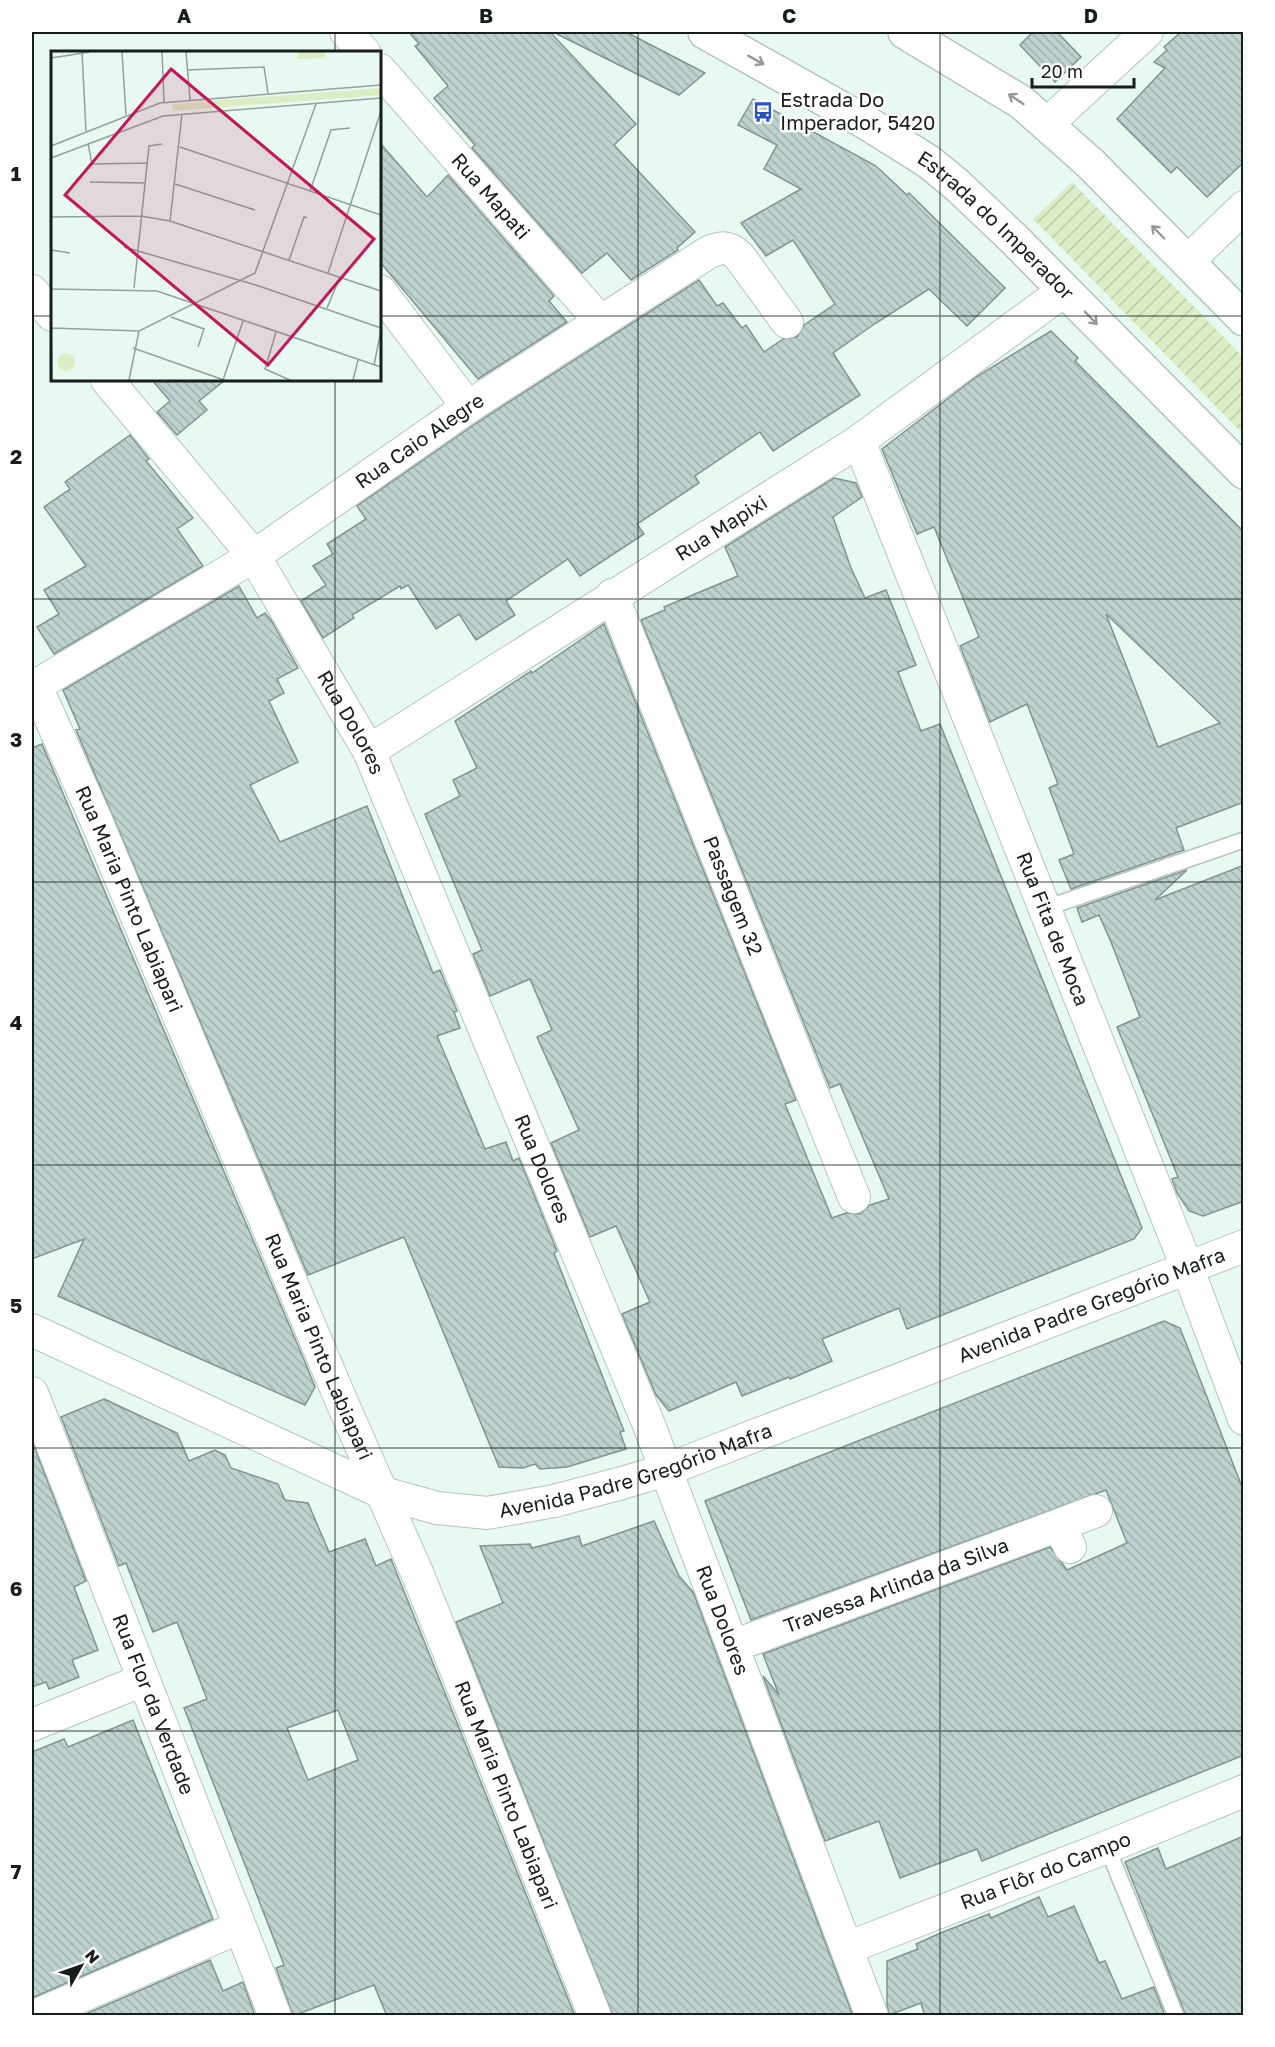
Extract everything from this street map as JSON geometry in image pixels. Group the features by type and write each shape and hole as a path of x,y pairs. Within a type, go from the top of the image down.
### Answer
{"main road":[{"name":"Estrada do Imperador","path":"705,32 867,123 929,162 1013,238 1244,472"},
{"path":"905,32 1021,102 1047,124 1091,164 1244,319"}],"street":[{"path":"346,32 363,51"},
{"path":"1047,124 1147,32"},
{"name":"Rua Mapati","path":"381,71 601,322"},
{"path":"1187,262 1244,207"},
{"name":"Rua Caio Alegre","path":"32,686 254,556 468,407 709,252 722,247 730,248 739,256 787,322"},
{"name":"Rua Mapixi","path":"369,751 612,595 859,441 1065,290"},
{"path":"32,291 51,314"},
{"path":"381,292 468,407"},
{"name":"Rua Dolores","path":"108,381 254,556 369,751 666,1470 872,2016"},
{"name":"Rua Fita de Moca","path":"859,441 1187,1267 1244,1419"},
{"name":"Passagem 32","path":"612,595 854,1197"},
{"name":"Rua Maria Pinto Labiapari","path":"32,686 96,820 337,1390 383,1493 595,2016"},
{"name":"Avenida Padre Gregório Mafra","path":"32,1330 383,1493 437,1508 487,1513 554,1501 666,1470 1244,1246"},
{"name":"Rua Flor da Verdade","path":"32,1393 142,1680 275,2016"},
{"name":"Travessa Arlinda da Silva","path":"732,1646 1064,1536 1096,1511"},
{"path":"32,1725 142,1680"},
{"name":"Rua Flôr do Campo","path":"847,1948 1244,1791"},
{"path":"34,2016 240,1927"}],"lane":[{"path":"1043,909 1244,840"},
{"path":"1107,1847 1176,2016"}],"green space":[{"path":"1072,182 1243,357 1243,434 1033,219"}],"building":[{"path":"409,32 550,32 636,124 614,145 695,232 677,248 678,250 631,280 607,253 582,273 472,148 475,145 434,98 448,86 415,46 419,44"},
{"path":"553,32 626,32 705,73 679,95"},
{"path":"1033,32 1057,32 1081,57 1055,82 1020,45"},
{"path":"1181,32 1244,32 1244,162 1207,197 1177,167 1171,173 1117,119 1165,68 1154,62 1167,50 1164,47"},
{"path":"753,99 876,166 907,195 909,193 1005,288 967,326 929,289 876,323 833,353 860,395 773,451 760,432 695,476 699,483 637,524 644,534 580,576 568,559 506,601 515,615 476,640 459,614 436,629 408,585 401,589 400,586 352,615 354,618 323,638 301,601 326,585 313,566 333,554 327,544 366,519 357,506 478,422 699,280 717,306 723,303 742,328 746,325 764,352 783,339 797,337 804,325 835,304 793,240 766,256 741,223 801,189 764,169 777,145 738,125"},
{"path":"381,144 427,197 448,175 554,296 549,301 567,322 478,379 381,263"},
{"path":"1051,331 1078,358 1075,361 1244,532 1244,802 1176,828 1184,850 1071,889 1059,860 1074,854 1049,788 1058,784 1027,704 990,722 960,646 979,637 934,527 917,534 882,449 976,377","holes":["1106,614 1220,723 1158,747"]},
{"path":"153,381 224,381 199,401 207,410 177,435 157,412 170,401"},
{"path":"130,435 149,459 146,461 193,518 177,529 203,566 54,654 37,627 59,614 44,590 86,566 44,507 70,489 65,482"},
{"path":"834,478 856,483 862,497 833,517 851,568 865,598 886,590 916,665 898,672 921,731 940,724 1142,1228 1134,1239 907,1329 899,1308 822,1339 832,1361 790,1379 789,1377 742,1396 736,1382 669,1411 656,1395 622,1314 650,1302 616,1226 590,1237 551,1143 579,1130 537,1037 552,1030 530,979 490,996 473,954 482,950 425,814 460,796 453,780 477,768 455,721 604,624 796,1100 785,1104 832,1218 846,1213 860,1214 870,1205 889,1199 840,1084 830,1088 641,620 665,610 664,607 738,576 725,547"},
{"path":"239,586 257,618 265,613 271,620 298,668 277,679 284,693 269,701 298,762 250,785 280,842 367,806 433,973 440,970 457,1011 454,1012 460,1028 437,1036 485,1149 506,1142 513,1161 519,1158 557,1251 554,1253 624,1431 620,1432 626,1449 567,1467 540,1469 535,1464 523,1468 499,1467 404,1237 308,1275 76,730 80,729 63,690"},
{"path":"42,744 315,1387 305,1405 58,1296 84,1239 32,1259 32,748"},
{"path":"1244,865 1244,1201 1203,1216 1189,1211 1177,1193 1172,1179 1178,1177 1117,1027 1140,1017 1111,942 1099,915 1082,922 1077,908 1187,870 1155,900"},
{"path":"1164,1321 1180,1328 1244,1492 1244,1755 982,1861 977,1849 900,1878 879,1821 825,1841 763,1676 779,1695 763,1654 1050,1547 1067,1570 1127,1543 1106,1490 751,1620 705,1501"},
{"path":"104,1399 177,1433 189,1461 215,1450 225,1455 231,1468 278,1484 285,1500 308,1503 329,1552 365,1539 376,1566 391,1559 575,2016 387,2016 374,1985 293,2016 276,1968 284,1965 184,1708 207,1699 177,1622 153,1632 126,1563 119,1566 61,1417","holes":["338,1710 358,1760 308,1780 287,1728"]},
{"path":"32,1441 86,1581 74,1587 98,1650 72,1660 79,1677 49,1689 46,1682 32,1687"},
{"path":"654,1521 679,1576 693,1592 853,2016 613,2016 456,1622 503,1603 480,1546 530,1544 532,1548 579,1536 582,1546"},
{"path":"133,1720 213,1919 32,1998 32,1752 64,1739 68,1747"},
{"path":"1244,1836 1244,2016 1186,2016 1125,1862 1158,1848 1166,1869"},
{"path":"1039,1897 1048,1917 1074,1906 1099,1963 1105,1961 1122,1999 1154,1987 1165,2016 925,2016 921,2003 889,2015 887,1961 918,1949 916,1944 943,1932 989,1914 991,1918"},
{"path":"210,1960 223,1991 243,1982 255,2016 81,2016"}],"place":[{"name":"Estrada Do Imperador, 5420","path":"763,112"}]}
